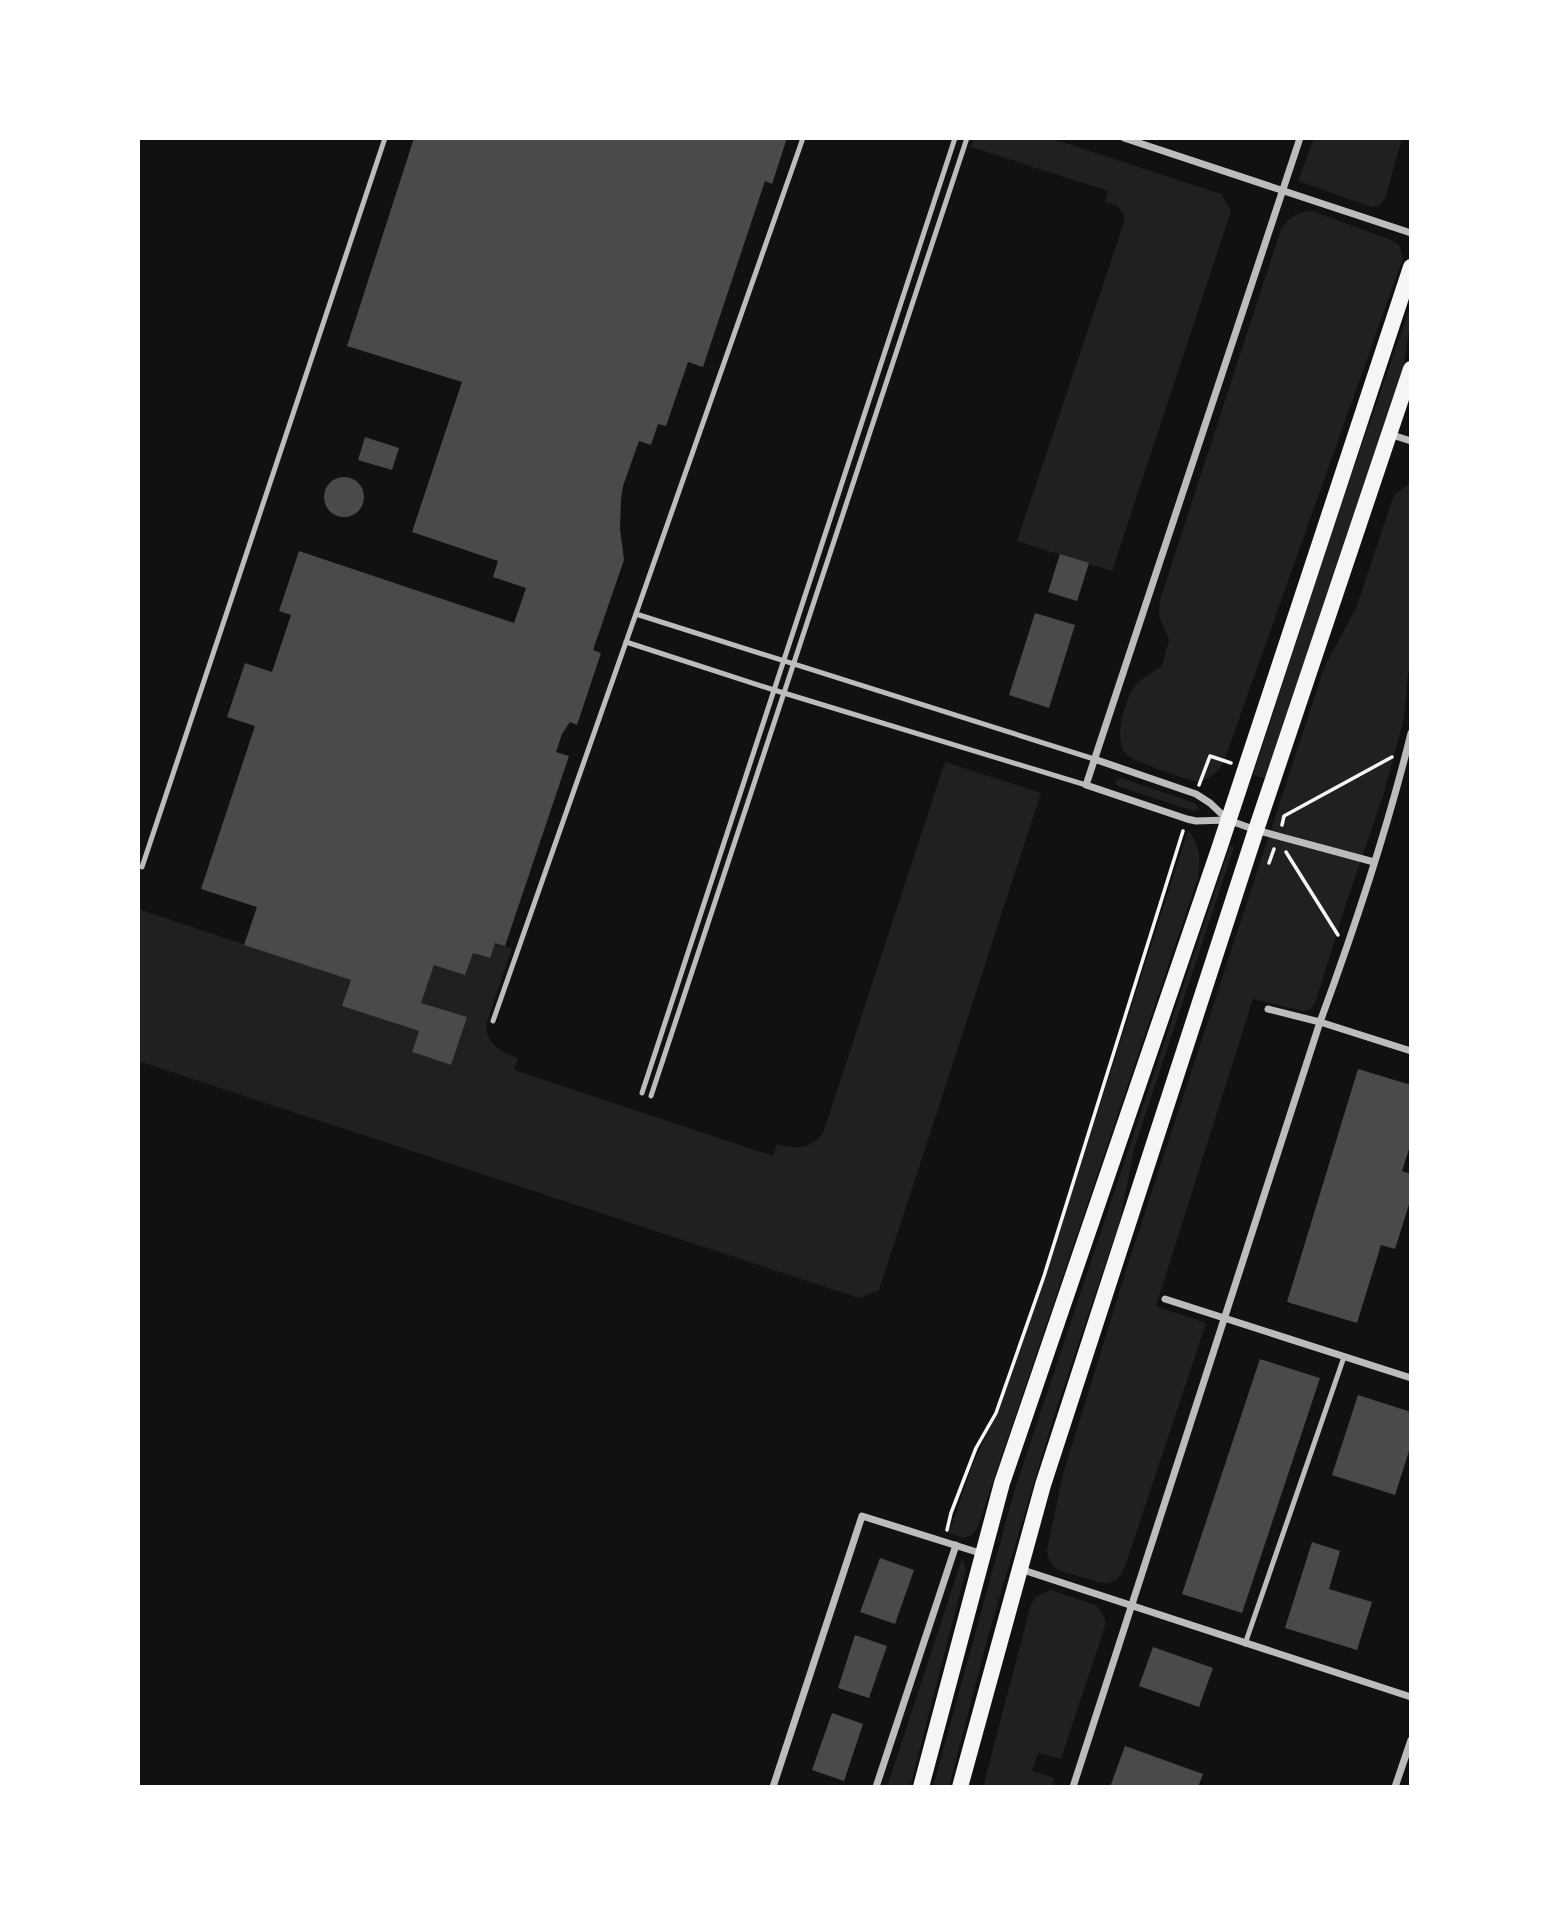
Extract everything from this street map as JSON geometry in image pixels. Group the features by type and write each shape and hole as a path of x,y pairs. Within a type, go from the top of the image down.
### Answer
{"main road":[{"path":"921,1787 992,1517 1010,1460 1228,820 1411,267"},
{"path":"960,1787 1043,1485 1256,830 1411,369"}],"street":[{"path":"1124,138 1411,233"},
{"path":"1300,138 1086,785 1187,819 1228,820 1278,837 1374,862"},
{"path":"1389,434 1411,441"},
{"path":"1073,1787 1320,1022 1347,948 1409,750 1411,733"},
{"path":"1094,759 1196,794 1228,820"},
{"path":"1268,1009 1320,1022 1411,1051"},
{"path":"1165,1299 1411,1378"},
{"path":"773,1787 862,1516 983,1554"},
{"path":"876,1787 956,1545"},
{"path":"1019,1568 1411,1697"},
{"path":"1395,1787 1411,1740"}],"lane":[{"path":"142,867 385,138"},
{"path":"493,1021 803,138"},
{"path":"642,1093 955,138"},
{"path":"651,1096 967,138"},
{"path":"636,614 1094,759"},
{"path":"626,642 1086,785"},
{"path":"1245,1644 1344,1357"}],"path":[{"path":"1269,863 1284,816 1409,750"},
{"path":"1196,794 1210,757 1245,768"},
{"path":"944,1542 951,1513 976,1448 996,1413 1044,1276 1187,819"},
{"path":"1278,837 1347,948"}],"shaded area":[{"path":"974,138 1050,138 1221,194 1231,211 1112,571 1017,541 1124,222 1124,214 1117,206 1105,202 1108,191 971,147"},
{"path":"1314,138 1402,138 1385,199 1379,206 1371,207 1298,181"},
{"path":"1312,211 1389,239 1399,245 1403,258 1223,764 1209,778 1192,780 1149,766 1127,755 1121,740 1122,720 1128,699 1136,685 1162,666 1169,640 1159,616 1160,600 1281,229 1294,216"},
{"path":"1411,305 1402,375 1267,779 1253,775 1340,507"},
{"path":"1411,482 1411,664 1404,718 1384,793 1315,1003 1311,1009 1303,1011 1253,999 1156,1306 1206,1323 1125,1567 1116,1580 1105,1583 1065,1572 1053,1565 1047,1550 1063,1474 1129,1261 1324,668 1357,606 1394,495"},
{"path":"945,762 1041,793 879,1290 859,1298 138,1061 138,909 351,980 343,1006 419,1031 412,1052 451,1065 466,1018 421,1003 434,965 473,953 489,958 495,943 512,948 486,1025 487,1032 496,1047 518,1058 514,1070 773,1156 777,1144 802,1147 813,1143 823,1133"},
{"path":"1121,778 1195,803 1199,809 1193,811 1117,786 1115,781"},
{"path":"1188,830 1199,852 1198,878 977,1529 963,1538 949,1533 972,1466 999,1409 1042,1286"},
{"path":"1230,846 1234,847 1134,1149 1120,1221 1054,1416 990,1629 949,1787 933,1787 1014,1492"},
{"path":"962,1559 966,1570 910,1787 887,1787"},
{"path":"1051,1590 1096,1605 1105,1618 1105,1626 1061,1759 1038,1753 1032,1771 1054,1778 1051,1787 983,1787 1031,1604 1035,1597"}],"building":[{"path":"414,138 787,138 772,184 765,181 703,367 688,362 666,426 658,424 651,445 639,441 623,486 620,529 624,560 593,650 601,653 577,725 570,722 562,734 556,752 569,756 505,946 495,943 490,958 473,953 465,975 434,965 421,1003 467,1017 451,1065 412,1052 419,1031 342,1006 351,980 244,945 257,907 201,889 255,726 227,717 245,663 272,672 291,615 279,611 299,551 514,623 526,588 493,577 498,561 412,532 462,382 347,346"},
{"path":"365,437 399,448 392,470 358,460"},
{"path":"344,477 358,483 364,497 358,511 344,517 330,511 324,497 330,483"},
{"path":"1060,554 1089,563 1077,601 1048,592"},
{"path":"1035,613 1075,625 1049,708 1009,695"},
{"path":"1358,1069 1411,1085 1411,1143 1402,1171 1411,1174 1411,1198 1395,1249 1381,1245 1357,1323 1287,1302"},
{"path":"1260,1359 1320,1378 1242,1613 1182,1594"},
{"path":"1358,1395 1411,1412 1411,1445 1395,1495 1332,1475"},
{"path":"1312,1542 1340,1551 1329,1589 1372,1602 1357,1650 1285,1628"},
{"path":"880,1558 914,1570 895,1624 860,1612"},
{"path":"855,1635 887,1646 869,1698 838,1688"},
{"path":"1153,1647 1213,1668 1199,1707 1139,1686"},
{"path":"832,1713 863,1724 844,1781 812,1770"},
{"path":"1125,1746 1203,1774 1198,1787 1110,1787"}]}
